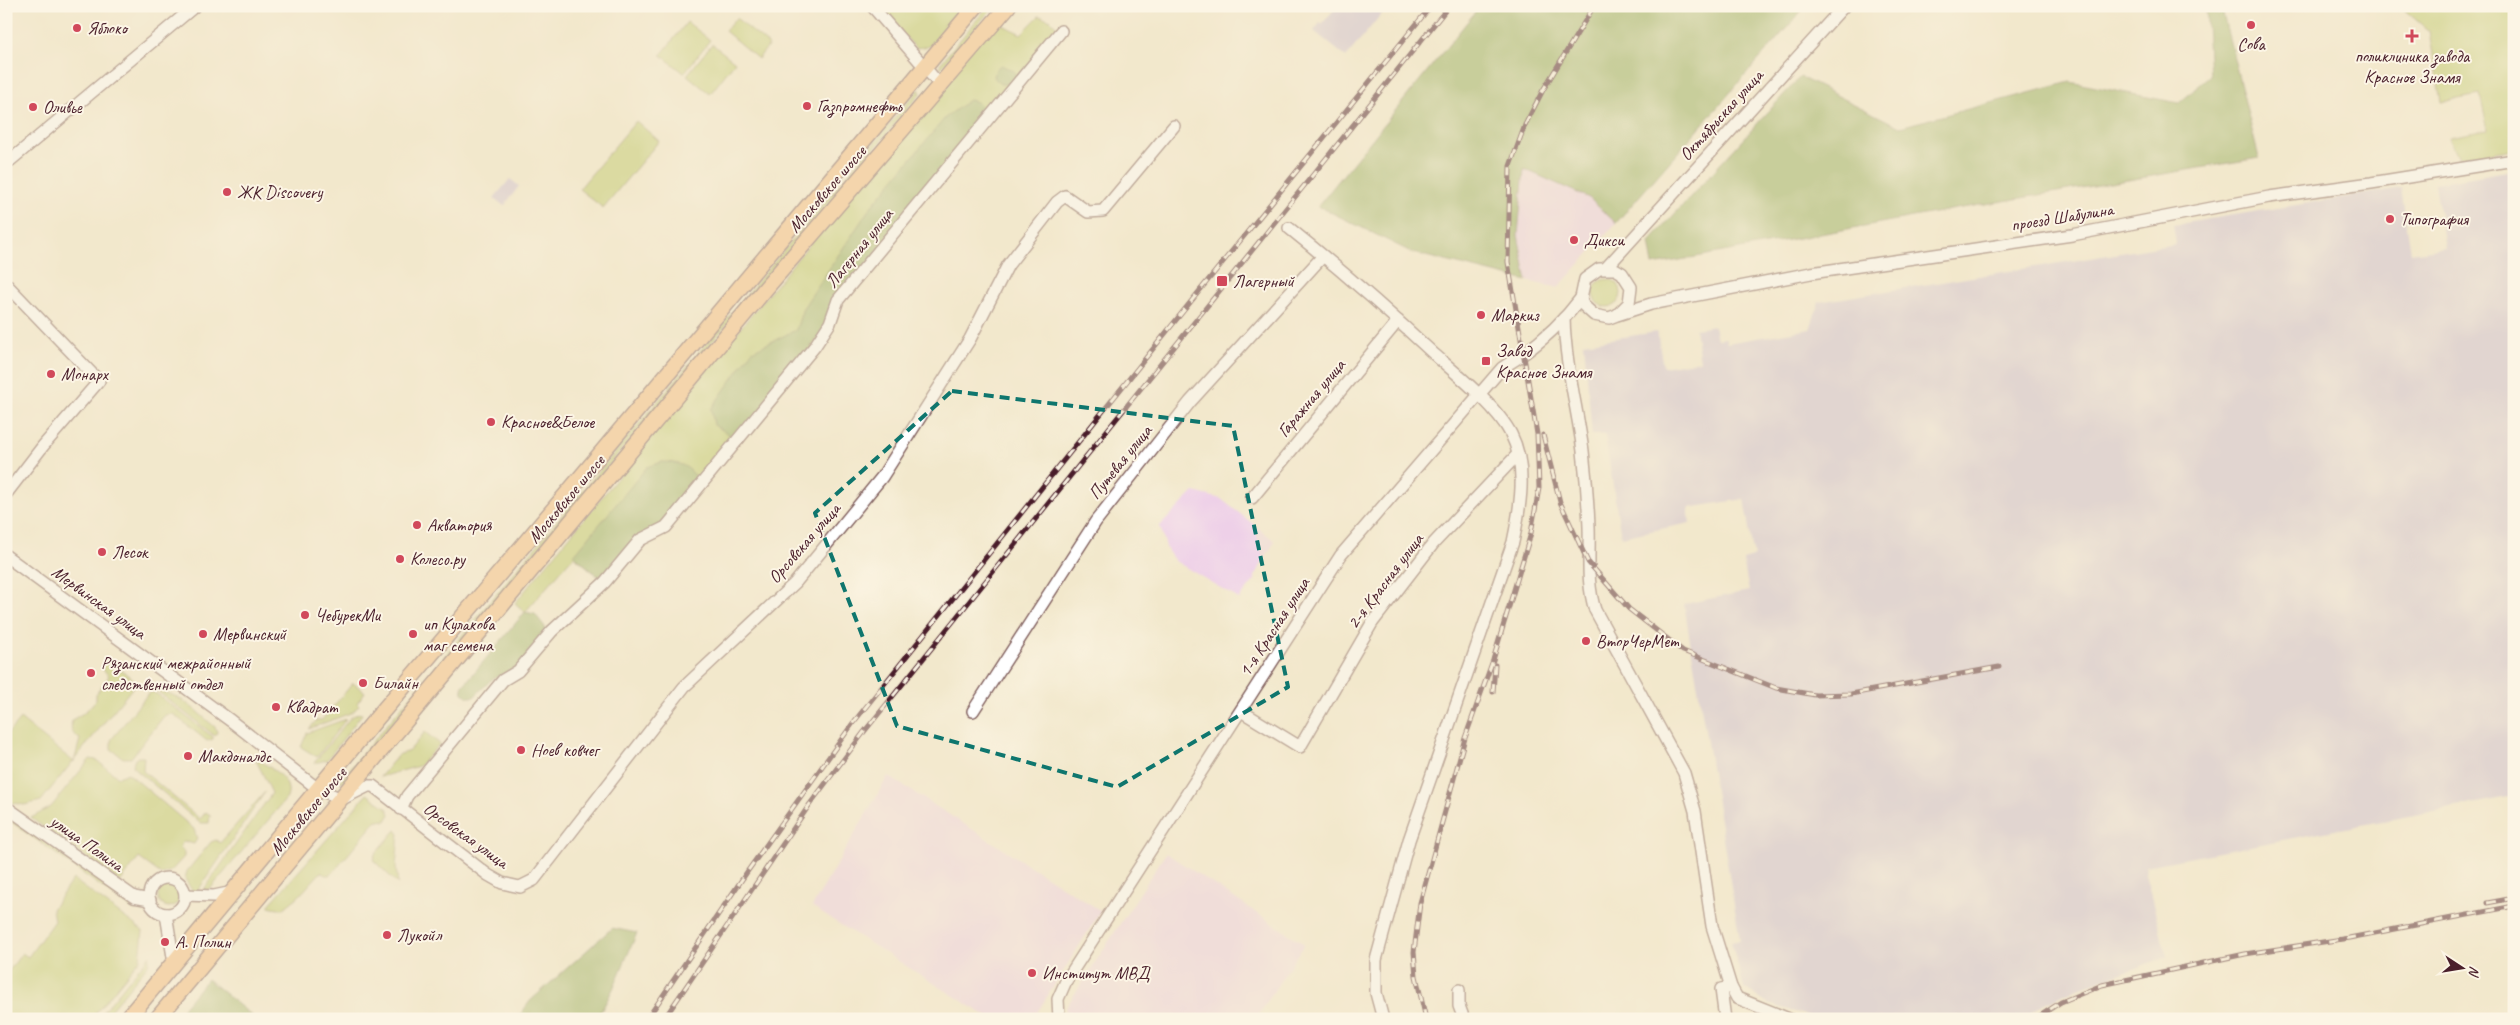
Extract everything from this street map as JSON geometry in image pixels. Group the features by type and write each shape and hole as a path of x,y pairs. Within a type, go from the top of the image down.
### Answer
{"main road":[{"name":"Московское шоссе","path":"127,1019 976,6"},
{"name":"Московское шоссе","path":"157,1019 766,288 1008,6"}],"street":[{"path":"6,164 195,6"},
{"path":"872,6 940,85"},
{"name":"Октябрьская улица","path":"1607,267 1844,6"},
{"name":"Лагерная улица","path":"401,809 406,796 503,680 518,671 552,631 605,582 640,540 666,527 815,346 830,324 838,300 1061,31"},
{"name":"Орсовская улица","path":"401,809 488,875 502,883 520,887 534,880 684,687 795,583 882,477 970,339 1008,266 1057,202 1066,196 1088,212 1104,211 1174,126"},
{"name":"проезд Шабулина","path":"1564,318 1617,315 1651,304 1811,273 2072,235 2269,197 2514,160"},
{"path":"1289,228 1398,321 1479,394 1511,434 1518,454 1521,503 1512,542 1409,840 1376,960 1376,993 1383,1019"},
{"path":"1622,273 1621,263 1624,248"},
{"name":"Путевая улица","path":"973,711 1096,521 1190,402 1323,256"},
{"path":"1594,315 1583,305 1581,298 1585,278 1598,269 1607,267 1622,273 1627,279 1631,295 1644,305 1651,304"},
{"path":"6,284 99,381 42,446 6,494"},
{"path":"1617,315 1624,310 1631,295"},
{"name":"1-я Красная улица","path":"1059,1019 1058,999 1066,981 1342,555 1502,368 1525,354 1564,318 1581,298"},
{"path":"1564,318 1564,344 1583,451 1589,526 1588,576 1590,594 1595,610 1676,755 1691,792 1712,926 1731,987 1737,998 1789,1019"},
{"name":"Гаражная улица","path":"1252,498 1398,321"},
{"name":"2-я Красная улица","path":"1241,711 1300,748 1372,623 1433,544 1518,454"},
{"name":"Мервинская улица","path":"6,556 232,721 318,789 342,798"},
{"path":"342,798 368,786 373,786 401,809"},
{"name":"улица Полина","path":"6,807 134,898 150,900"},
{"path":"163,879 178,882 185,895 180,909 166,914 156,910 150,900 151,890 163,879"},
{"path":"185,895 214,896 233,892"},
{"path":"166,914 174,963"},
{"path":"1725,1019 1721,989 1731,987"},
{"path":"1459,990 1459,1006 1464,1019"}],"highlighted area":[{"path":"952,391 1233,426 1288,687 1117,787 897,726 815,513"}],"shaded area":[{"path":"1337,6 1388,6 1346,57 1314,31"},
{"path":"1524,169 1589,198 1616,223 1558,288 1527,281 1518,235"},
{"name":"Завод Красное Знамя","path":"2514,170 2514,796 2146,866 2145,874 2167,957 2076,989 2043,1004 2023,1019 1818,1019 1769,1004 1744,988 1731,942 1740,940 1684,604 1749,591 1743,560 1754,557 1744,499 1688,508 1690,523 1621,537 1605,435 1592,435 1584,343 1657,332 1663,367 1700,361 1695,329 1714,326 1717,339 1726,338 1727,343 1810,329 1819,302 2176,244 2173,225 2401,188 2411,253 2445,248 2435,183"},
{"path":"510,179 519,186 504,206 494,198"},
{"path":"1194,492 1221,499 1275,541 1255,576 1255,580 1239,599 1175,561 1167,550 1160,526"},
{"path":"888,776 1101,911 1033,1019 991,1019 812,907"},
{"path":"1166,853 1304,944 1256,1019 1068,1019 1065,1009"}],"green space":[{"path":"877,6 964,6 931,46 916,48"},
{"path":"988,6 994,6 941,68 940,64"},
{"path":"1480,6 1806,6 1616,223 1589,198 1524,169 1518,235 1527,281 1413,253 1318,206"},
{"path":"2206,6 2221,6 2259,158 1956,209 1653,265 1649,242 1800,77 1900,127 2070,82 2179,103 2210,76"},
{"path":"2400,6 2514,6 2514,149 2459,158 2449,137 2488,130 2480,95 2441,102 2429,31"},
{"path":"1039,16 1049,19 1061,31 838,300 815,346 652,533 605,582 574,556 525,612 515,603 940,85 998,18 1005,26 1021,34"},
{"path":"736,18 769,45 758,59 725,31"},
{"path":"687,22 710,40 684,73 661,55"},
{"path":"712,44 735,62 710,94 687,75"},
{"path":"1001,65 1014,71 1016,76 1011,84 1000,84 994,77 996,69"},
{"path":"919,89 921,93 343,782 340,781"},
{"path":"969,100 977,102 991,116 838,300 830,323 737,439 714,425 711,409 752,351 796,330 803,308 870,208 945,118"},
{"path":"636,121 659,141 603,208 579,189"},
{"path":"1607,279 1617,283 1621,293 1617,303 1607,307 1597,303 1593,293 1597,283"},
{"path":"662,462 675,463 685,467 694,474 701,485 605,582 574,555 647,467"},
{"path":"525,612 535,614 545,627 546,635 519,666 491,680 474,697 468,697 463,693 462,687"},
{"path":"107,658 134,680 133,687 75,759 80,739 72,731 72,720 85,712 96,700 96,694 109,676 101,667"},
{"path":"353,683 365,692 357,703 359,705 353,712 309,729 317,720 322,720"},
{"path":"157,691 165,692 181,699 215,727 217,732 215,736"},
{"path":"152,692 213,737 213,739 207,741 173,714 165,715 131,758 123,758 111,749 111,740 147,695"},
{"path":"359,713 362,714 327,760 314,763 351,717"},
{"path":"20,719 73,761 41,801 24,805 8,802 6,736"},
{"path":"346,719 317,757 301,747 307,733"},
{"path":"425,732 440,744 419,766 380,777 398,755 409,751"},
{"path":"138,757 144,757 143,771 200,819 206,812 210,815 209,823 200,823 136,770 133,766 134,760"},
{"path":"255,758 284,779 288,791 287,798 211,888 202,892 272,793"},
{"path":"90,759 96,760 118,777 128,773 194,829 197,839 194,844 183,841 180,847 184,852 184,857 171,871 161,874 139,858 120,882 31,818 51,807"},
{"path":"265,792 197,892 193,892 185,879 187,871 211,842 216,840 220,843"},
{"path":"367,794 387,808 390,814 386,821 377,820 331,875 325,875 321,872 299,896 283,909 268,906"},
{"path":"6,814 139,907 135,911 6,818"},
{"path":"396,830 399,834 396,867 398,884 373,860 375,854"},
{"path":"73,879 143,931 140,959 91,1019 6,1017 6,975 22,953 28,957 54,921 52,909"},
{"path":"169,885 177,888 180,896 177,904 169,907 161,904 158,896 161,888"},
{"path":"612,928 637,933 613,989 597,1019 517,1019 530,1001"},
{"path":"150,955 148,965 103,1019 97,1019"},
{"path":"207,979 256,1019 174,1019"}],"railway":[{"path":"647,1019 747,872 853,723 1431,6"},
{"path":"664,1019 810,804 864,732 1449,6"},
{"path":"1426,1019 1416,976 1414,952 1420,903 1465,738 1493,660 1531,533 1539,488 1537,434 1508,262 1510,166 1525,125 1543,90 1594,6"},
{"path":"1543,435 1560,502 1588,562 1629,609 1683,651 1776,688 1815,695 1851,694 1999,667"},
{"path":"1493,692 1495,665"},
{"path":"2487,903 2514,898"},
{"path":"2035,1019 2061,1002 2102,985 2245,954 2349,938 2514,906"}],"place":[{"name":"Сова","path":"2251,25"},
{"name":"Яблоко","path":"77,28"},
{"name":"поликлиника завода Красное Знамя","path":"2412,36"},
{"name":"Газпромнефть","path":"807,106"},
{"name":"Оливье","path":"33,107"},
{"name":"ЖК Discovery","path":"227,192"},
{"name":"Типография","path":"2390,219"},
{"name":"Дикси","path":"1574,240"},
{"name":"Лагерный","path":"1222,281"},
{"name":"Маркиз","path":"1481,315"},
{"name":"Завод Красное Знамя","path":"1486,361"},
{"name":"Монарх","path":"51,374"},
{"name":"Красное&Белое","path":"491,422"},
{"name":"Акватория","path":"417,525"},
{"name":"Лесок","path":"102,552"},
{"name":"Колесо.ру","path":"400,559"},
{"name":"ЧебурекМи","path":"305,615"},
{"name":"Мервинский","path":"203,634"},
{"name":"ип Кулакова маг семена","path":"413,634"},
{"name":"ВторЧерМет","path":"1586,641"},
{"name":"Рязанский межрайонный следственный отдел","path":"91,673"},
{"name":"Билайн","path":"363,683"},
{"name":"Квадрат","path":"276,707"},
{"name":"Ноев ковчег","path":"521,750"},
{"name":"Макдоналдс","path":"188,756"},
{"name":"Лукойл","path":"387,935"},
{"name":"А. Полин","path":"165,942"},
{"name":"Институт МВД","path":"1032,973"}]}
